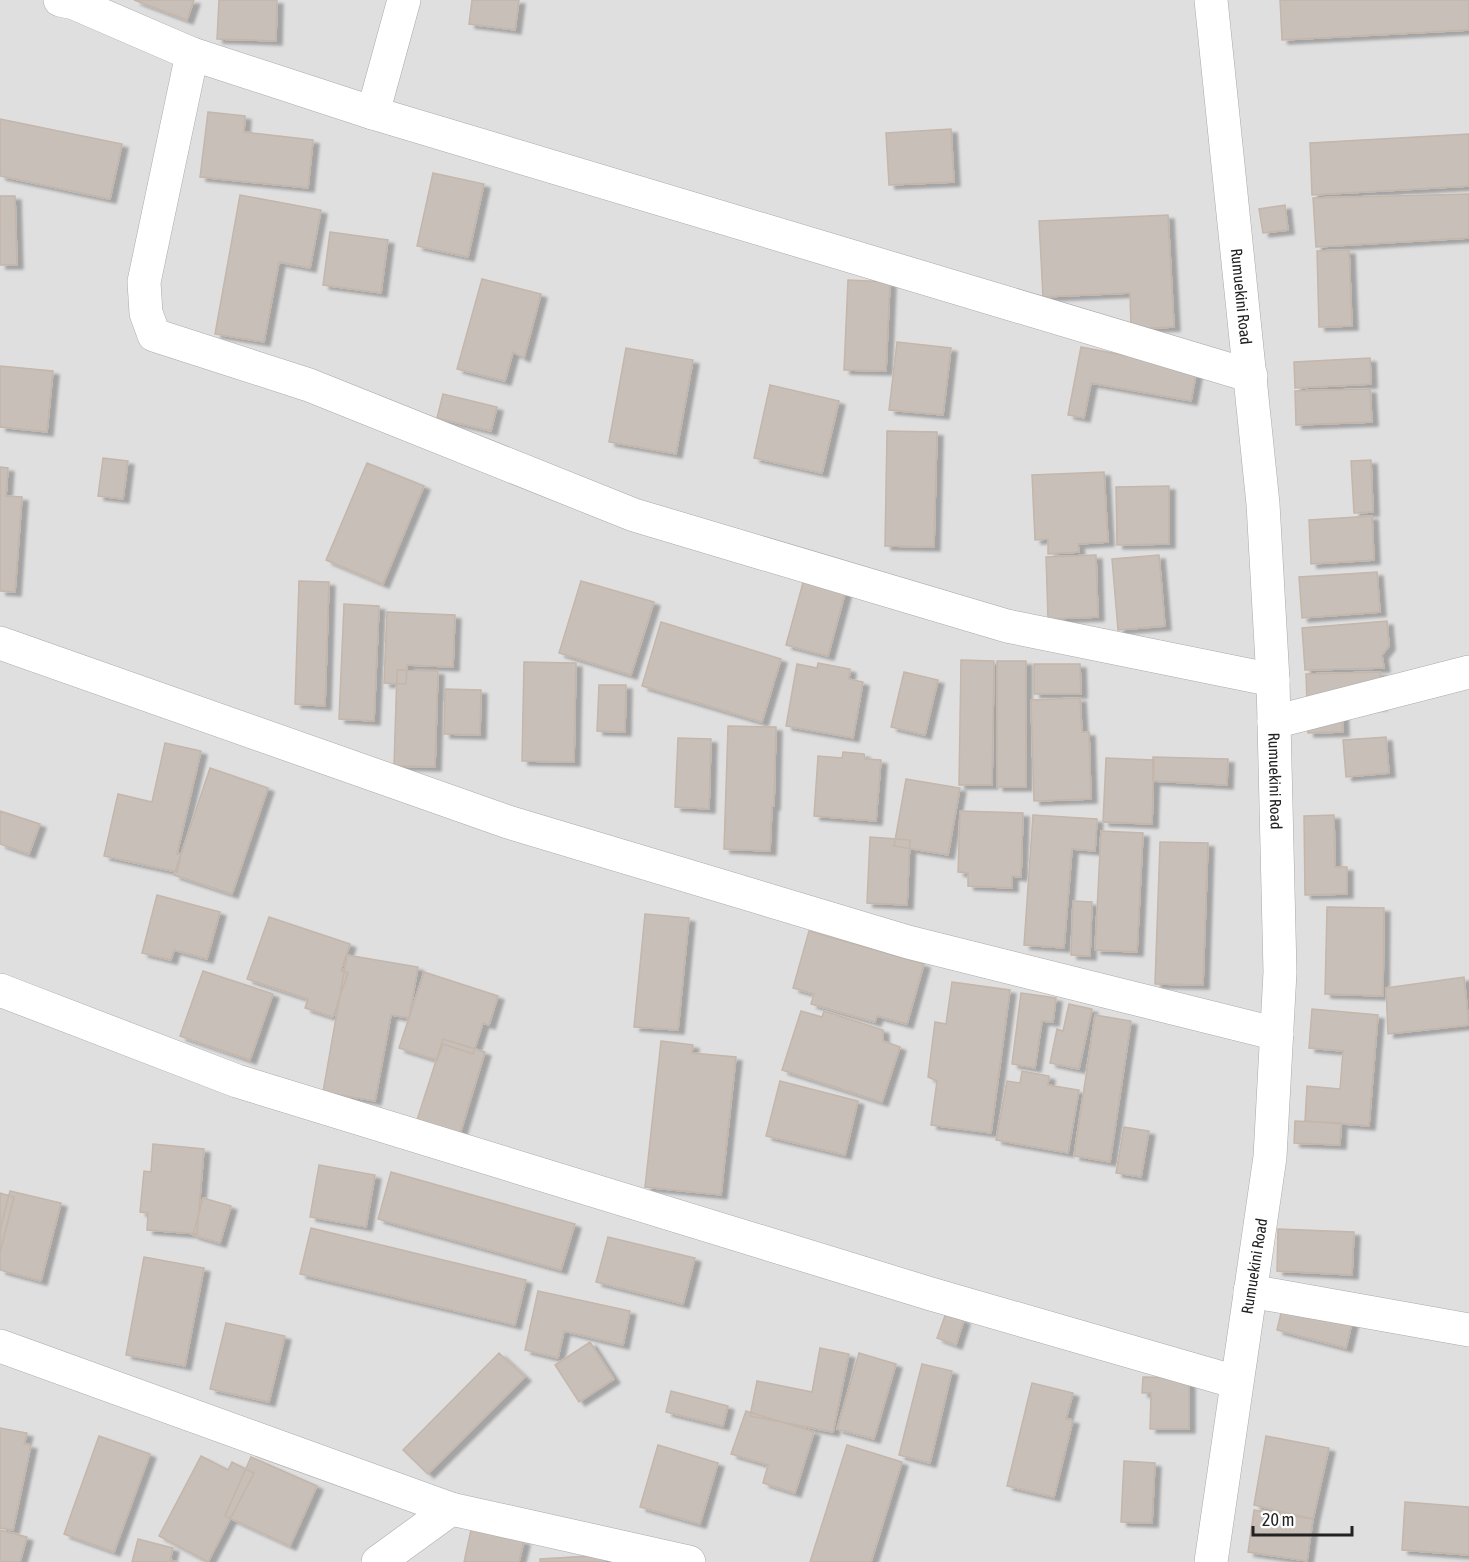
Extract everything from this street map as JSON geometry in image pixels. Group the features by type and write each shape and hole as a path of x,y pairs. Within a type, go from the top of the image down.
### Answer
{"street":[{"path":"373,113 404,0"},
{"name":"Rumuekini Road","path":"1211,0 1263,504 1273,680 1280,972 1270,1157 1211,1562"},
{"path":"69,1 192,54 373,113 1251,376"},
{"path":"192,54 144,282 146,314 154,335 309,385 634,515 1007,626 1273,680"},
{"path":"0,643 508,822 908,942 1277,1034"},
{"path":"1274,722 1469,672"},
{"path":"0,990 237,1081 931,1294 1236,1382"},
{"path":"1250,1291 1469,1330"},
{"path":"0,1346 452,1509 689,1562"},
{"path":"378,1562 452,1509"}],"shaded area":[{"path":"0,0 1469,0 1469,1562 0,1562"}],"building":[{"path":"134,0 194,0 187,20"},
{"path":"219,0 277,0 276,41 217,39"},
{"path":"472,0 519,0 515,30 469,24"},
{"path":"1280,0 1469,0 1469,30 1282,40"},
{"path":"208,112 245,116 244,132 313,140 308,188 200,177"},
{"path":"0,119 122,144 110,199 0,176"},
{"path":"951,129 954,182 889,185 886,133"},
{"path":"1469,134 1469,186 1312,195 1310,143"},
{"path":"433,173 484,184 468,257 417,246"},
{"path":"1469,194 1469,238 1316,247 1313,198"},
{"path":"240,195 321,210 310,268 279,262 264,342 215,334"},
{"path":"0,196 15,196 17,265 0,265"},
{"path":"1285,205 1288,230 1263,233 1259,209"},
{"path":"1168,215 1174,327 1131,329 1130,293 1043,297 1039,221"},
{"path":"330,232 388,240 381,293 323,285"},
{"path":"1349,250 1352,326 1319,327 1317,251"},
{"path":"482,279 541,294 524,358 513,352 505,381 457,369"},
{"path":"848,280 890,282 886,371 844,370"},
{"path":"897,342 951,348 943,415 889,410"},
{"path":"1081,347 1197,369 1191,401 1091,383 1084,418 1068,415"},
{"path":"626,348 693,360 676,454 609,442"},
{"path":"1370,358 1371,384 1295,388 1294,362"},
{"path":"0,366 53,371 47,432 0,427"},
{"path":"770,385 839,401 822,473 754,458"},
{"path":"1370,389 1372,422 1296,425 1295,391"},
{"path":"443,394 497,407 491,431 437,418"},
{"path":"887,431 937,432 934,547 885,546"},
{"path":"103,458 128,461 123,499 98,496"},
{"path":"1371,460 1373,512 1354,513 1351,461"},
{"path":"367,463 424,486 383,584 326,560"},
{"path":"0,467 8,468 6,496 22,497 15,592 0,591"},
{"path":"1104,472 1108,542 1078,544 1079,552 1048,554 1048,539 1035,540 1032,475"},
{"path":"1169,486 1169,544 1117,545 1116,487"},
{"path":"1372,516 1374,560 1311,564 1309,520"},
{"path":"1096,555 1098,617 1048,619 1046,557"},
{"path":"1159,555 1165,626 1118,630 1112,559"},
{"path":"1377,572 1380,612 1302,618 1299,577"},
{"path":"804,579 846,590 828,656 786,645"},
{"path":"299,581 329,582 325,706 295,704"},
{"path":"581,581 654,602 631,675 559,653"},
{"path":"344,604 379,606 374,721 339,719"},
{"path":"387,612 455,615 453,667 407,665 406,684 384,683"},
{"path":"1387,621 1389,646 1382,655 1384,668 1305,670 1302,628"},
{"path":"661,622 781,659 762,722 642,686"},
{"path":"961,660 994,661 992,785 959,785"},
{"path":"997,661 1026,661 1026,787 997,787"},
{"path":"524,662 576,663 574,762 522,761"},
{"path":"818,663 850,669 849,679 863,682 853,738 786,726 797,664 817,668"},
{"path":"1034,664 1080,664 1081,694 1034,694"},
{"path":"397,670 438,671 435,767 394,766"},
{"path":"904,672 938,680 925,735 891,727"},
{"path":"1380,672 1381,706 1342,707 1343,732 1308,733 1306,674"},
{"path":"599,685 626,685 625,732 597,731"},
{"path":"445,689 481,690 480,735 444,734"},
{"path":"1080,698 1082,732 1089,732 1091,799 1034,801 1031,700"},
{"path":"728,726 776,727 774,806 772,806 770,851 724,849"},
{"path":"1386,737 1389,773 1346,777 1343,740"},
{"path":"678,738 711,739 709,809 675,807"},
{"path":"165,743 201,751 177,854 181,854 177,872 104,856 118,794 152,802"},
{"path":"843,752 864,754 865,759 881,760 876,821 814,816 818,756 842,758"},
{"path":"1153,757 1228,759 1227,785 1153,781"},
{"path":"1106,758 1154,760 1152,824 1103,822"},
{"path":"210,768 268,788 232,894 174,875"},
{"path":"906,779 960,788 948,855 894,846"},
{"path":"0,811 40,824 29,854 0,844"},
{"path":"960,811 1023,813 1021,877 1012,876 1012,888 968,886 968,873 958,872"},
{"path":"1033,815 1097,819 1095,851 1072,849 1064,948 1024,945"},
{"path":"1334,815 1335,867 1347,867 1347,894 1305,895 1304,816"},
{"path":"1101,831 1143,833 1137,952 1095,950"},
{"path":"870,837 910,840 907,905 867,903"},
{"path":"1160,842 1208,843 1203,985 1155,984"},
{"path":"157,895 220,912 207,959 174,950 171,960 142,953"},
{"path":"1073,901 1092,902 1090,956 1071,955"},
{"path":"1327,907 1384,908 1383,996 1325,994"},
{"path":"645,914 689,918 678,1030 634,1027"},
{"path":"269,917 350,944 341,971 348,973 333,1017 305,1008 308,999 247,979"},
{"path":"809,931 924,964 907,1024 877,1016 875,1022 811,1004 814,994 793,988"},
{"path":"347,955 418,967 409,1018 391,1015 375,1101 323,1092"},
{"path":"203,971 273,994 250,1060 180,1036"},
{"path":"424,972 498,996 489,1025 483,1023 473,1054 443,1044 437,1060 399,1048"},
{"path":"1464,977 1469,1025 1388,1034 1386,988"},
{"path":"952,982 1010,990 991,1133 931,1125 937,1081 928,1077 935,1022 946,1024"},
{"path":"1021,993 1056,998 1053,1022 1042,1021 1035,1068 1012,1064"},
{"path":"1069,1004 1092,1009 1079,1069 1050,1063 1057,1029 1063,1031"},
{"path":"1312,1009 1378,1015 1369,1126 1305,1121 1307,1086 1340,1089 1343,1051 1309,1048"},
{"path":"801,1011 822,1017 824,1011 883,1030 883,1041 900,1047 882,1102 782,1070"},
{"path":"1095,1015 1131,1021 1110,1162 1074,1156"},
{"path":"443,1039 485,1052 460,1134 417,1120"},
{"path":"661,1041 693,1045 692,1053 736,1057 721,1195 645,1187"},
{"path":"1022,1071 1049,1076 1048,1085 1079,1090 1068,1153 996,1140 1007,1081 1020,1083"},
{"path":"780,1081 858,1101 845,1155 766,1136"},
{"path":"1295,1121 1341,1123 1340,1145 1294,1143"},
{"path":"1124,1127 1149,1131 1141,1177 1116,1173"},
{"path":"153,1144 204,1149 197,1234 147,1230 148,1213 140,1212 144,1171 151,1172"},
{"path":"319,1165 375,1175 366,1227 310,1217"},
{"path":"391,1172 575,1224 561,1270 378,1219"},
{"path":"10,1191 61,1203 41,1281 0,1270 0,1230"},
{"path":"0,1193 14,1197 0,1253"},
{"path":"203,1198 231,1206 220,1243 193,1235"},
{"path":"311,1228 526,1280 515,1325 300,1274"},
{"path":"1278,1229 1354,1232 1352,1275 1277,1271"},
{"path":"608,1237 695,1258 683,1304 596,1282"},
{"path":"144,1257 204,1268 185,1366 126,1355"},
{"path":"538,1291 630,1311 623,1345 564,1331 558,1358 525,1350"},
{"path":"1284,1301 1353,1319 1346,1348 1277,1330"},
{"path":"946,1313 964,1320 956,1345 937,1338"},
{"path":"226,1323 285,1336 269,1402 210,1389"},
{"path":"590,1342 614,1379 579,1402 555,1365"},
{"path":"820,1348 849,1354 833,1432 750,1416 757,1381 812,1392"},
{"path":"499,1353 525,1377 428,1474 403,1450"},
{"path":"859,1353 896,1364 874,1439 837,1429"},
{"path":"922,1364 952,1371 930,1463 899,1455"},
{"path":"1143,1377 1189,1378 1189,1429 1150,1429 1151,1393 1142,1393"},
{"path":"1032,1383 1073,1393 1066,1419 1073,1420 1054,1497 1007,1486"},
{"path":"671,1391 728,1406 723,1426 666,1412"},
{"path":"746,1411 814,1432 795,1493 763,1483 768,1465 731,1454"},
{"path":"0,1428 27,1433 24,1444 31,1445 13,1530 0,1528"},
{"path":"99,1436 150,1454 114,1552 64,1534"},
{"path":"1266,1436 1329,1448 1313,1519 1254,1505"},
{"path":"658,1445 718,1463 700,1524 640,1507"},
{"path":"847,1445 902,1462 871,1562 810,1562"},
{"path":"201,1456 228,1470 232,1462 254,1473 208,1562 159,1536"},
{"path":"251,1457 317,1486 290,1546 225,1516"},
{"path":"1124,1461 1155,1463 1152,1523 1121,1522"},
{"path":"1405,1502 1469,1507 1469,1555 1402,1550"},
{"path":"1254,1510 1313,1519 1307,1561 1248,1552"},
{"path":"0,1530 27,1537 20,1562 0,1562"},
{"path":"471,1530 524,1541 519,1562 464,1562"},
{"path":"138,1539 173,1548 170,1560 178,1562 132,1562"},
{"path":"605,1555 605,1562 540,1562 540,1559"}]}
